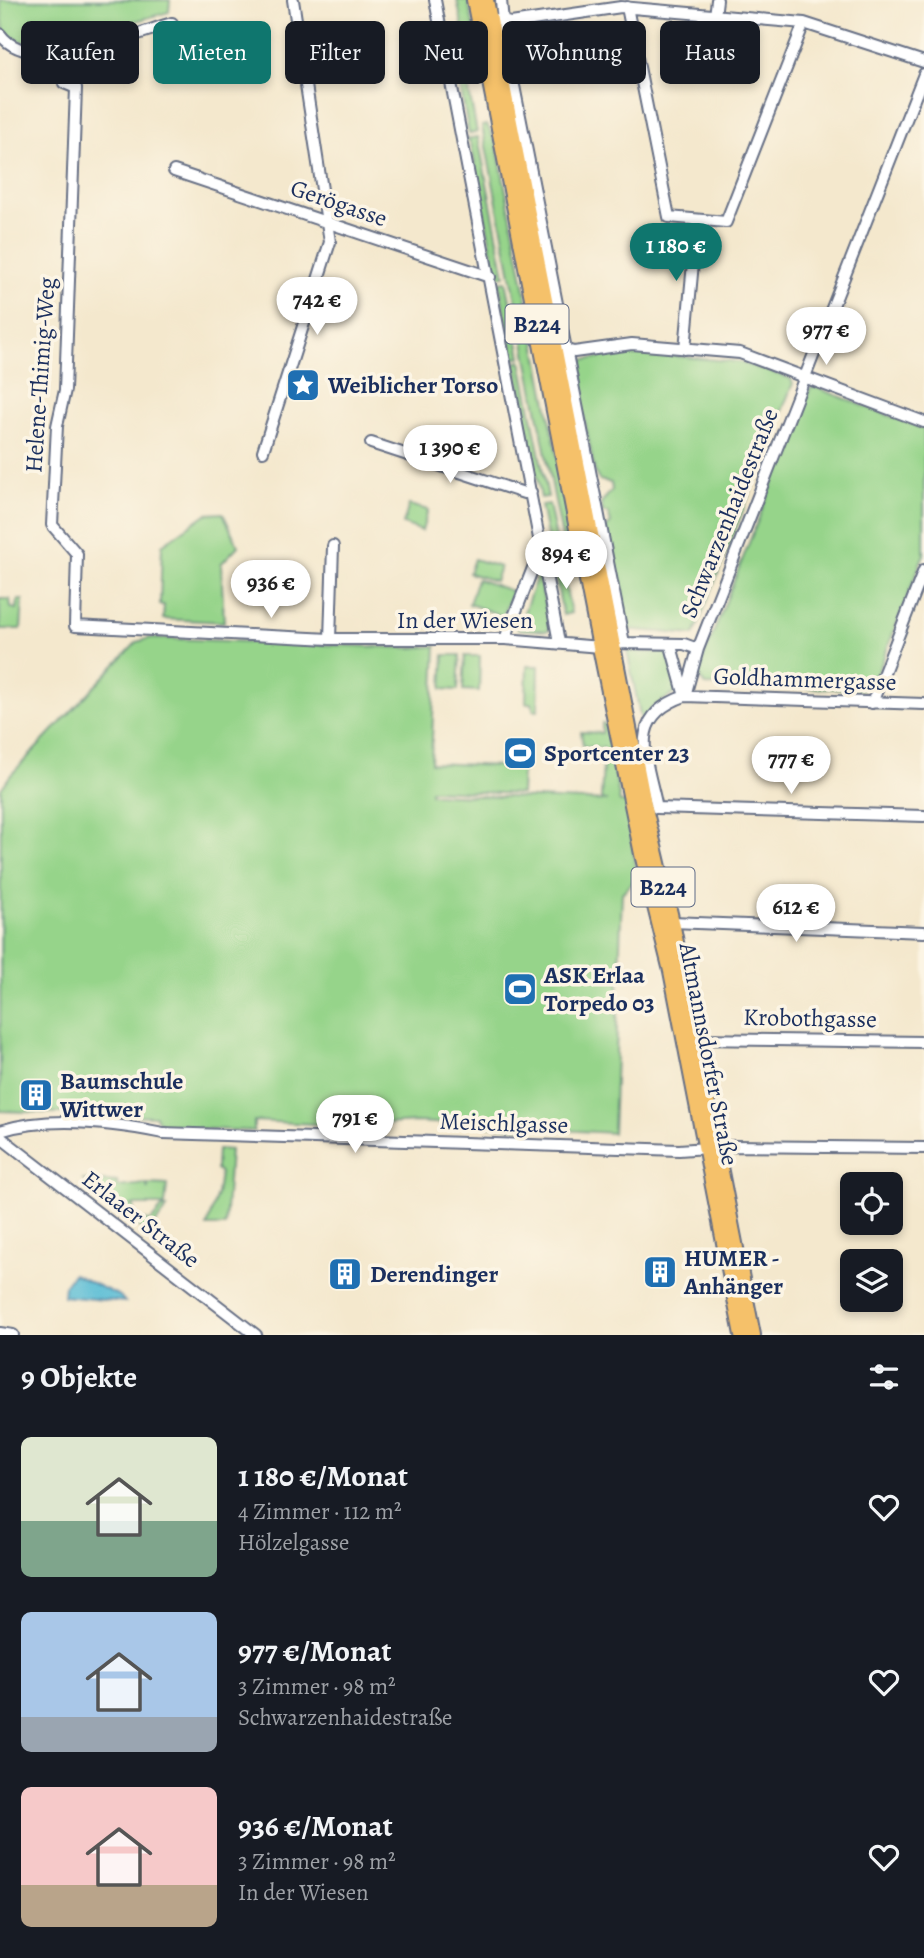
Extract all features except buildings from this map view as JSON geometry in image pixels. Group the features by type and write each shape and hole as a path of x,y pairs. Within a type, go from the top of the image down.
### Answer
{"main road":[{"name":"Altmannsdorfer Straße","path":"474,0 644,804 672,922 694,1039 742,1335"},
{"name":"Altmannsdorfer Straße","path":"486,0 560,349 612,646 642,854 753,1335"}],"street":[{"path":"263,451 330,242 293,0"},
{"path":"435,0 559,642"},
{"name":"Altmannsdorfer Straße","path":"501,0 504,21"},
{"path":"715,16 717,0"},
{"path":"512,21 628,7 670,6 715,16 804,23 924,62"},
{"path":"628,7 669,217 697,220 726,222 804,23"},
{"path":"489,16 502,21"},
{"path":"0,34 14,48 21,50"},
{"name":"Schwarzenhaidestraße","path":"685,696 698,649 924,74"},
{"name":"Helene-Thimig-Weg","path":"66,84 76,88 65,390 57,426 52,525 78,554 75,626 149,630"},
{"name":"Altmannsdorfer Straße","path":"513,84 560,349"},
{"name":"Gerögasse","path":"174,171 490,277"},
{"path":"685,349 697,220"},
{"path":"560,349 574,352 632,344 740,353 924,422"},
{"path":"371,443 524,493 531,492"},
{"path":"505,639 542,545"},
{"path":"330,639 333,546"},
{"path":"872,703 924,570"},
{"name":"In der Wiesen","path":"149,630 330,639 505,639 612,646"},
{"name":"Goldhammergasse","path":"612,646 672,649 684,645 698,649"},
{"name":"Goldhammergasse","path":"672,649 685,696"},
{"name":"Goldhammergasse","path":"924,704 685,696 665,703 648,719 643,736 657,808 924,816"},
{"path":"672,922 924,932"},
{"name":"Krobothgasse","path":"694,1039 924,1042"},
{"name":"Meischlgasse","path":"0,1131 29,1124 85,1124 163,1132 680,1150 710,1147 924,1148"},
{"name":"Erlaaer Straße","path":"0,1137 251,1334"},
{"path":"0,1333 13,1335"}],"green space":[{"path":"0,0 170,0 169,12 136,21 21,21 21,41 4,31"},
{"path":"457,0 468,0 472,21 461,21"},
{"path":"460,84 468,84 477,132 469,134"},
{"path":"487,125 497,145 574,543 575,567 568,568 482,126"},
{"path":"478,137 505,276 497,277 471,144 467,139"},
{"path":"506,281 521,357 514,359 499,282"},
{"path":"631,352 739,362 790,378 793,383 694,635 626,629 606,528 611,523 608,513 603,513 601,503 612,490 611,483 599,480 595,473 573,362"},
{"path":"521,361 548,497 541,498 515,363"},
{"path":"815,387 924,429 924,554 871,690 705,685 697,674 810,389"},
{"path":"549,504 571,613 563,615 541,505"},
{"path":"409,505 428,510 422,531 403,524"},
{"path":"223,513 238,546 221,564 224,622 163,619 164,605 160,605 162,545 206,514"},
{"path":"474,559 500,567 495,581 469,573"},
{"path":"538,573 550,628 547,631 518,629"},
{"path":"477,579 512,591 503,616 469,604"},
{"path":"0,599 10,599 11,608 17,609 18,600 23,600 21,629 0,629"},
{"path":"150,638 411,648 436,646 431,763 522,767 521,794 431,790 430,794 607,801 601,799 604,748 583,746 581,732 602,733 602,723 606,724 620,802 626,802 637,877 622,893 613,1133 416,1122 354,1126 254,1121 254,1131 163,1127 155,1116 0,1111 1,789 10,776 137,642"},
{"path":"627,651 670,653 677,692 653,707 642,724"},
{"path":"444,655 460,655 458,690 442,689"},
{"path":"465,656 480,656 479,691 463,690"},
{"path":"527,666 539,666 538,710 534,710 532,703 526,703"},
{"path":"217,1149 230,1150 225,1226 207,1226 220,1173 216,1170"},
{"path":"83,1180 117,1182 118,1187 146,1184 148,1190 148,1184 167,1185 165,1205 130,1205 134,1206 134,1220 151,1221 162,1208 167,1208 148,1234"}],"water":[{"path":"73,1274 120,1296 125,1302 63,1296 64,1286"}],"place":[{"name":"Weiblicher Torso","path":"303,385"},
{"name":"Sportcenter 23","path":"520,753"},
{"name":"ASK Erlaa Torpedo 03","path":"520,989"},
{"name":"Baumschule Wittwer","path":"36,1095"},
{"name":"HUMER - Anhänger","path":"660,1272"},
{"name":"Derendinger","path":"345,1274"}]}
